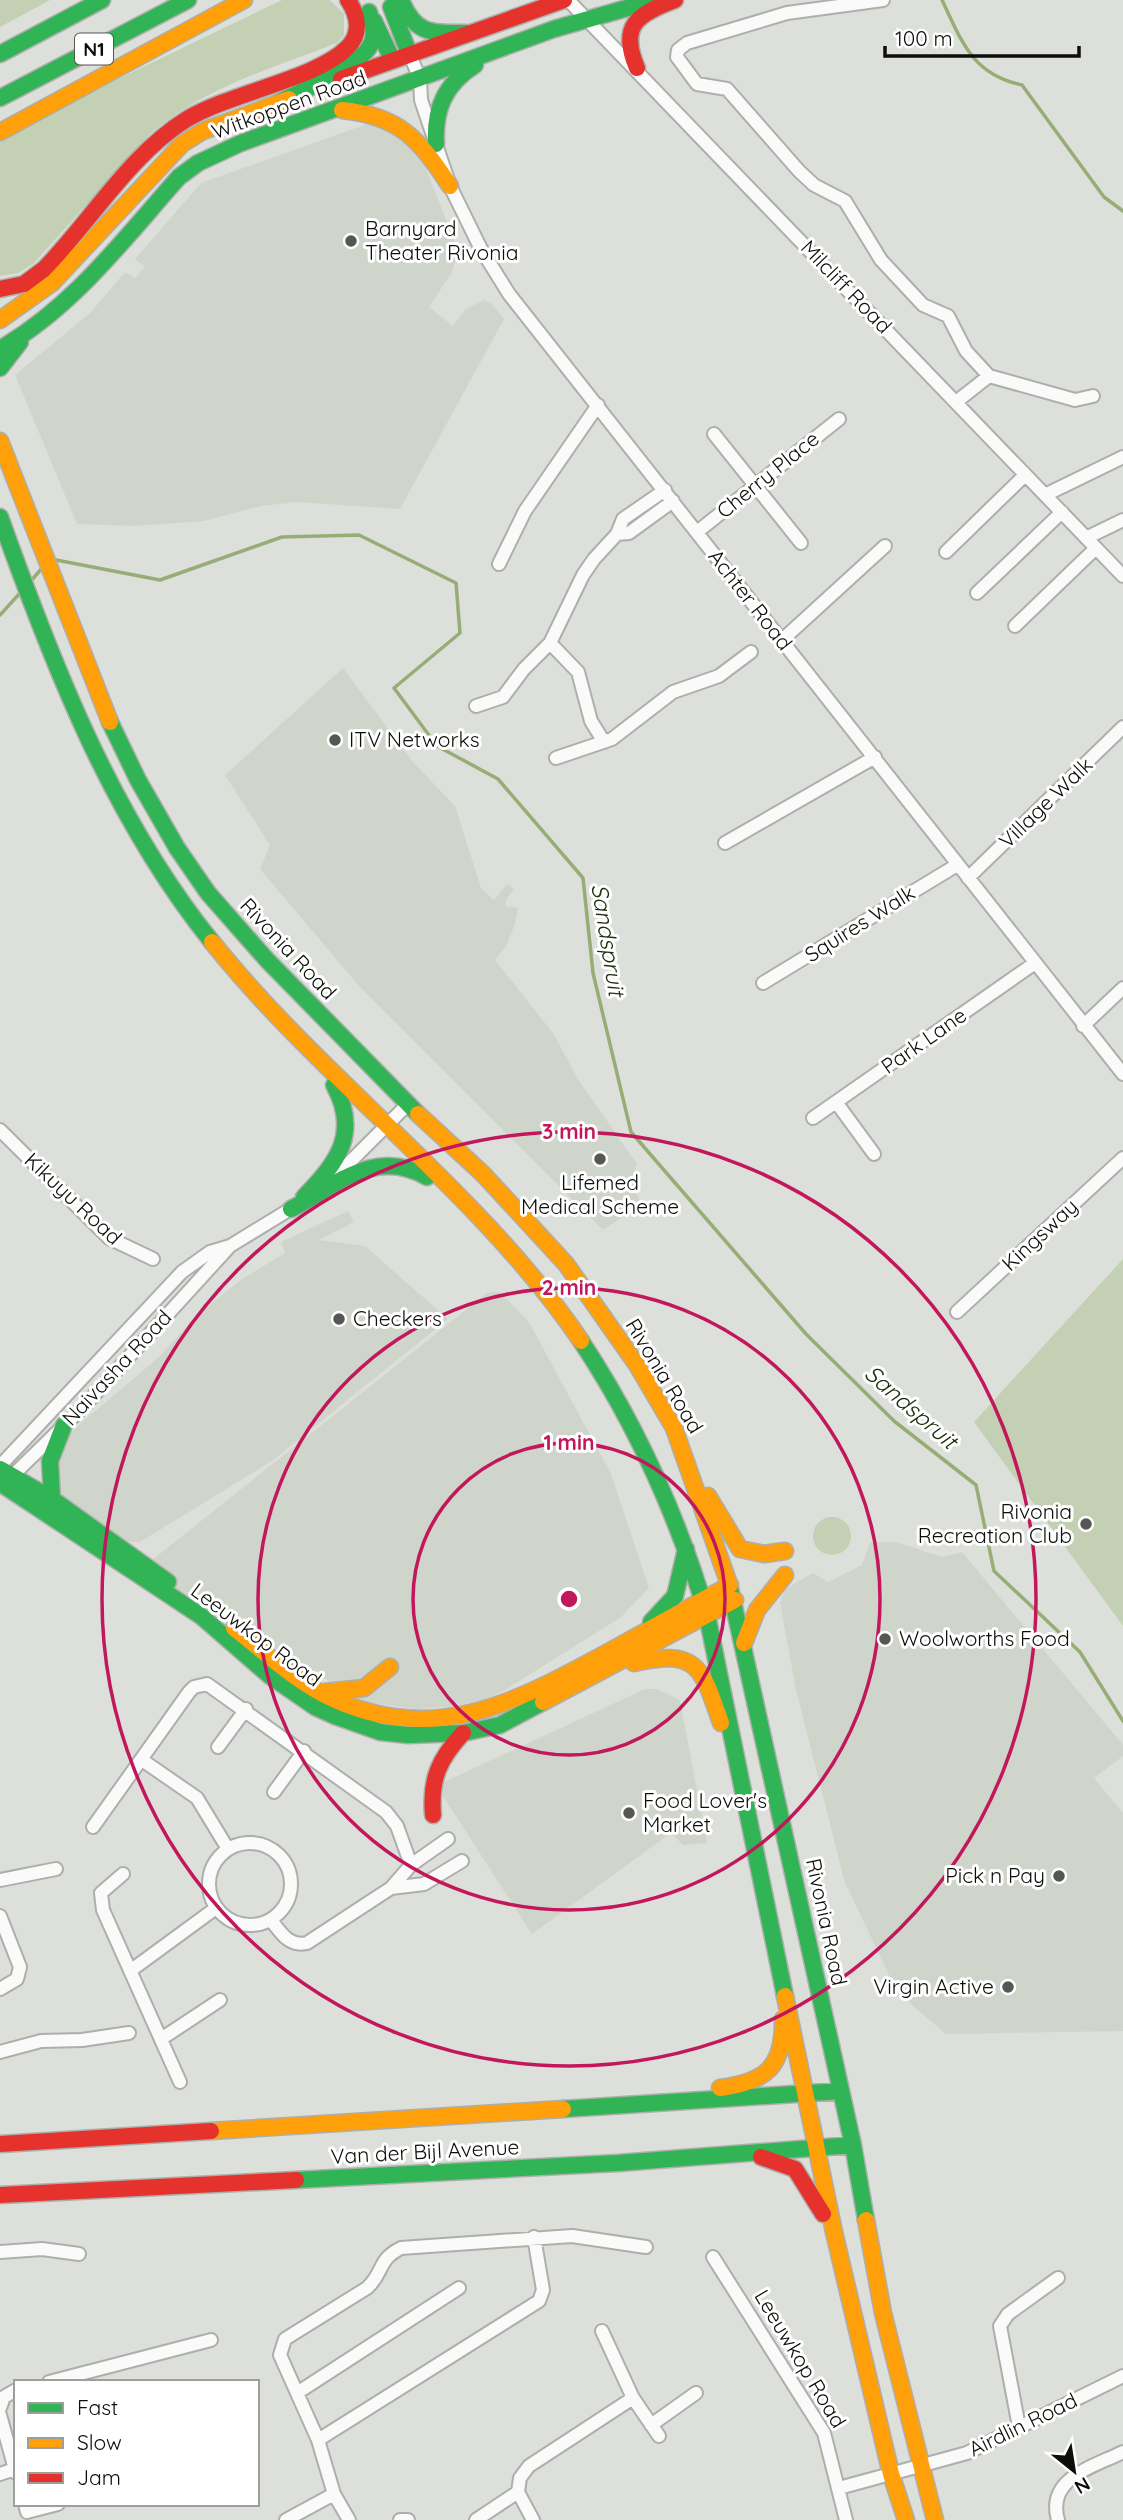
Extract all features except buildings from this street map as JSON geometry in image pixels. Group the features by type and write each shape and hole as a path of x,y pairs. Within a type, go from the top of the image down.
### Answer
{"main road":[{"name":"N1","path":"0,54 102,0"},
{"name":"N1","path":"0,99 188,0"},
{"path":"0,289 24,284 44,269 153,149 183,121 221,101 346,50 355,38 358,26 348,0"},
{"path":"391,0 393,14 409,53"},
{"path":"401,0 408,19 422,30 466,33"},
{"name":"Witkoppen Road","path":"0,320 17,310 69,267 182,144 203,131 392,59 566,0"},
{"name":"Witkoppen Road","path":"0,349 24,337 68,302 184,172 230,148 515,43 586,18 655,0"},
{"path":"636,68 628,45 632,25 648,12 675,0"},
{"path":"0,132 216,15 251,1"},
{"path":"366,6 392,59"},
{"path":"278,103 361,58 374,37 366,6"},
{"path":"436,144 435,116 443,94 468,69 515,43"},
{"path":"339,110 378,115 406,127 423,145 450,186"},
{"path":"0,314 17,310"},
{"path":"0,368 24,337"},
{"name":"Rivonia Road","path":"0,441 71,629 113,730 177,848 200,881 267,960 408,1104 483,1174 566,1264 655,1395 674,1428 733,1592 853,2145 883,2313 920,2467"},
{"path":"2,524 44,640 93,751 123,810 161,872 206,934 340,1092 348,1130 340,1155 332,1168 293,1207"},
{"path":"295,1038 483,1224 525,1270 612,1388 657,1472 686,1546 705,1607 745,1789 778,1966 834,2232 891,2474 906,2520"},
{"path":"293,1207 313,1199 359,1171 391,1164 412,1168 422,1174 483,1224"},
{"path":"52,1499 47,1480 48,1458 64,1425"},
{"name":"Leeuwkop Road","path":"2,1478 52,1499 321,1692 382,1714 418,1718 469,1715 515,1699 637,1636 705,1607"},
{"name":"Leeuwkop Road","path":"2,1478 201,1616 270,1676 315,1707 380,1732 463,1733 500,1725 603,1672 733,1592"},
{"path":"696,1489 711,1500 729,1538 741,1551 755,1555 785,1550"},
{"path":"637,1636 675,1596 684,1568 686,1546"},
{"path":"744,1643 757,1610 785,1575"},
{"path":"603,1672 666,1654 696,1665 706,1682 745,1789"},
{"path":"321,1692 364,1688 390,1667"},
{"path":"433,1815 430,1790 435,1768 463,1733"},
{"path":"609,2104 742,2086 762,2077 776,2062 783,2040 778,1966"},
{"name":"Van der Bijl Avenue","path":"0,2144 841,2091"},
{"name":"Van der Bijl Avenue","path":"0,2195 743,2154 853,2145"},
{"path":"743,2154 775,2159 795,2168 806,2179 834,2232"},
{"path":"920,2467 935,2520"}],"street":[{"name":"Milcliff Road","path":"566,0 636,68 1123,576"},
{"path":"883,0 787,13 687,43 678,50 677,57 697,84 727,89 814,185 845,201 886,265 923,304 948,316 966,351 989,376 1075,400 1093,396"},
{"path":"409,53 413,82"},
{"path":"392,59 413,82"},
{"name":"Achter Road","path":"413,82 450,186 493,271 1123,1074"},
{"path":"956,402 989,376"},
{"path":"499,564 525,511 598,405"},
{"name":"Cherry Place","path":"697,532 839,419"},
{"path":"714,434 801,543"},
{"path":"1045,495 1123,457"},
{"path":"946,552 1025,475"},
{"path":"476,706 499,701 524,669 550,643 583,575 617,534 623,519 665,490"},
{"path":"617,534 629,533 673,501"},
{"path":"977,593 1062,512"},
{"path":"1086,538 1123,520"},
{"path":"781,641 885,546"},
{"path":"1015,626 1096,548"},
{"path":"550,643 578,673 592,721 604,742"},
{"path":"556,758 604,742 624,732 673,692 719,676 751,652"},
{"name":"Village Walk","path":"968,878 1123,727"},
{"path":"725,843 875,757"},
{"name":"Squires Walk","path":"763,983 957,864"},
{"name":"Park Lane","path":"813,1118 1035,963"},
{"path":"1083,1026 1123,988"},
{"path":"836,1102 874,1154"},
{"name":"Naivasha Road","path":"2,1478 64,1425 230,1246 322,1189 386,1129 408,1104"},
{"name":"Kikuyu Road","path":"0,1130 110,1238 153,1259"},
{"name":"Kingsway","path":"957,1312 1123,1158"},
{"name":"Naivasha Road","path":"2,1478 182,1272 210,1251 230,1246"},
{"path":"93,1827 194,1687 207,1684 246,1709 386,1812 397,1826 411,1864"},
{"path":"218,1747 246,1709"},
{"path":"274,1792 304,1751"},
{"path":"142,1760 197,1798 228,1849"},
{"path":"271,1920 288,1940 307,1943 391,1888 411,1864 448,1839"},
{"path":"253,1843 277,1852 286,1863 292,1888 288,1901 271,1920 247,1926 224,1917 216,1908 209,1887 209,1876 219,1857 228,1849 253,1843"},
{"path":"391,1888 424,1884 463,1861"},
{"path":"0,1880 56,1869"},
{"path":"123,1874 104,1889 101,1898 180,2082"},
{"path":"130,1970 216,1908"},
{"path":"0,1916 19,1967 17,1979 0,1989"},
{"path":"161,2039 220,2000"},
{"path":"0,2052 41,2041 82,2040 129,2033"},
{"path":"349,2520 334,2494 318,2440 280,2355 282,2344 368,2288 374,2282 385,2257 414,2244 572,2236 646,2247"},
{"path":"318,2440 539,2301 542,2290 534,2237"},
{"path":"0,2252 42,2249 79,2254"},
{"name":"Leeuwkop Road","path":"713,2257 819,2424 846,2520"},
{"path":"1019,2427 1000,2335 1003,2319 1058,2278"},
{"path":"297,2393 459,2288"},
{"path":"602,2331 633,2398 659,2437"},
{"path":"57,2380 211,2340"},
{"name":"Airdlin Road","path":"839,2488 920,2467 975,2449 1123,2376"},
{"path":"0,2408 4,2397 14,2391"},
{"path":"651,2425 696,2393"},
{"path":"533,2520 518,2492 520,2478 528,2466 633,2398"},
{"path":"0,2415 14,2467"},
{"path":"1058,2520 1055,2502 1058,2492 1068,2480 1123,2452"},
{"path":"476,2520 518,2492"},
{"path":"286,2520 334,2494"},
{"path":"27,2512 50,2506"},
{"path":"400,2520 408,2520"}],"shaded area":[{"path":"370,123 403,136 423,161 458,250 452,272 429,307 453,326 465,310 484,300 491,303 504,319 400,509 297,502 261,506 204,521 134,526 77,524 15,375 90,313 125,272 135,278 145,267 135,259 201,183"},
{"path":"343,668 412,761 455,806 481,888 494,900 507,884 514,889 505,901 506,906 518,908 515,924 506,946 495,960 553,1033 578,1079 637,1164 631,1179 641,1204 603,1230 359,986 260,869 270,845 225,775"},
{"path":"348,1211 354,1222 319,1240 365,1246 448,1319 272,1461 140,1542 126,1542 60,1498 51,1473 58,1445 159,1357 198,1314 242,1279 285,1253 281,1242"},
{"path":"500,1292 529,1322 611,1474 649,1588 621,1617 505,1690 474,1705 417,1709 363,1702 142,1568 487,1293"},
{"path":"870,1542 896,1542 942,1557 962,1552 1123,1745 1123,1756 1094,1778 1123,1813 1123,2031 946,2034 897,1992 844,1880 795,1685 780,1602 785,1589 813,1573 828,1582 862,1565"},
{"path":"645,1689 657,1689 680,1700 707,1843 683,1845 671,1833 532,1934 443,1796 444,1782"}],"green space":[{"path":"0,0 50,0 0,27"},
{"path":"282,0 330,0 344,14 344,35 337,43 239,80 193,103 172,117 151,133 33,264 18,273 0,276 0,141 85,95"},
{"name":"Rivonia Recreation Club","path":"1123,1259 1123,1626 974,1422"},
{"path":"832,1517 845,1523 851,1536 845,1549 832,1555 819,1549 813,1536 819,1523"}],"waterway":[{"path":"942,0 971,54 991,73 1022,85 1104,197 1123,211"},
{"name":"Sandspruit","path":"51,559 160,580 282,537 359,535 456,583 460,633 394,688 437,746 498,779 583,878 593,973 631,1132 806,1334 894,1421 976,1485 994,1571 1080,1652 1123,1721"},
{"name":"Sandspruit","path":"30,582 43,567"},
{"name":"Sandspruit","path":"0,615 20,593"}],"traffic: fast":[{"path":"0,54 102,0"},
{"path":"0,98 188,0"},
{"path":"401,0 412,20 426,30 466,33"},
{"path":"0,349 27,332 74,292 179,177 198,163 241,143 554,29 655,0"},
{"path":"391,7 409,53"},
{"path":"278,103 359,59 373,39 369,12"},
{"path":"374,21 392,59"},
{"path":"436,144 437,120 444,99 456,80 475,65"},
{"path":"0,368 20,342"},
{"path":"0,517 41,628 88,738 144,844 176,894 212,942"},
{"path":"110,722 138,780 177,848 208,893 267,960 418,1114"},
{"path":"304,1197 327,1171 342,1146 345,1118 342,1102 334,1085"},
{"path":"291,1209 340,1180 373,1168 390,1166 408,1169 427,1177"},
{"path":"581,1341 602,1373 638,1440 669,1508 696,1579 707,1615 785,1996"},
{"path":"52,1499 50,1461 64,1425"},
{"path":"0,1469 52,1499 168,1582"},
{"path":"0,1483 201,1616 270,1676 315,1707 335,1716 380,1732 408,1735 463,1733 500,1725 543,1702"},
{"path":"651,1622 675,1596 686,1549"},
{"path":"729,1584 853,2145 866,2220"},
{"path":"563,2109 841,2091"},
{"path":"296,2180 618,2163 853,2145"}],"traffic: slow":[{"path":"0,132 244,0"},
{"path":"0,320 52,283 182,144 203,131 289,99"},
{"path":"342,110 379,118 406,133 428,155 450,186"},
{"path":"0,441 110,722"},
{"path":"212,942 256,994 303,1043 497,1236 541,1287 581,1341"},
{"path":"418,1114 483,1174 566,1264 637,1365 674,1428 729,1584"},
{"path":"708,1496 740,1549 764,1554 785,1551"},
{"path":"744,1643 757,1610 785,1575"},
{"path":"234,1628 294,1676 333,1699 370,1712 405,1718 438,1718 471,1713 535,1690 730,1585"},
{"path":"543,1702 735,1600"},
{"path":"634,1663 672,1658 685,1661 694,1667 708,1688 721,1723"},
{"path":"325,1692 364,1688 390,1667"},
{"path":"785,1996 834,2232 891,2474 906,2520"},
{"path":"720,2088 749,2081 769,2069 780,2049 783,2019"},
{"path":"211,2131 563,2109"},
{"path":"866,2220 883,2313 935,2520"}],"traffic: jam":[{"path":"0,289 24,284 44,269 147,151 187,119 226,101 315,69 347,48 357,31 354,12 348,0"},
{"path":"341,79 564,0"},
{"path":"637,68 630,42 635,23 650,11 675,0"},
{"path":"433,1815 433,1791 438,1770 463,1733"},
{"path":"0,2144 211,2131"},
{"path":"761,2157 795,2169 823,2214"},
{"path":"0,2195 296,2180"}],"place":[{"name":"Barnyard Theater Rivonia","path":"351,241"},
{"name":"ITV Networks","path":"335,740"},
{"name":"Lifemed Medical Scheme","path":"600,1159"},
{"name":"Checkers","path":"339,1319"},
{"name":"Rivonia Recreation Club","path":"1086,1524"},
{"name":"Woolworths Food","path":"885,1639"},
{"name":"Food Lover's Market","path":"629,1813"},
{"name":"Pick n Pay","path":"1059,1876"},
{"name":"Virgin Active","path":"1008,1987"}]}
